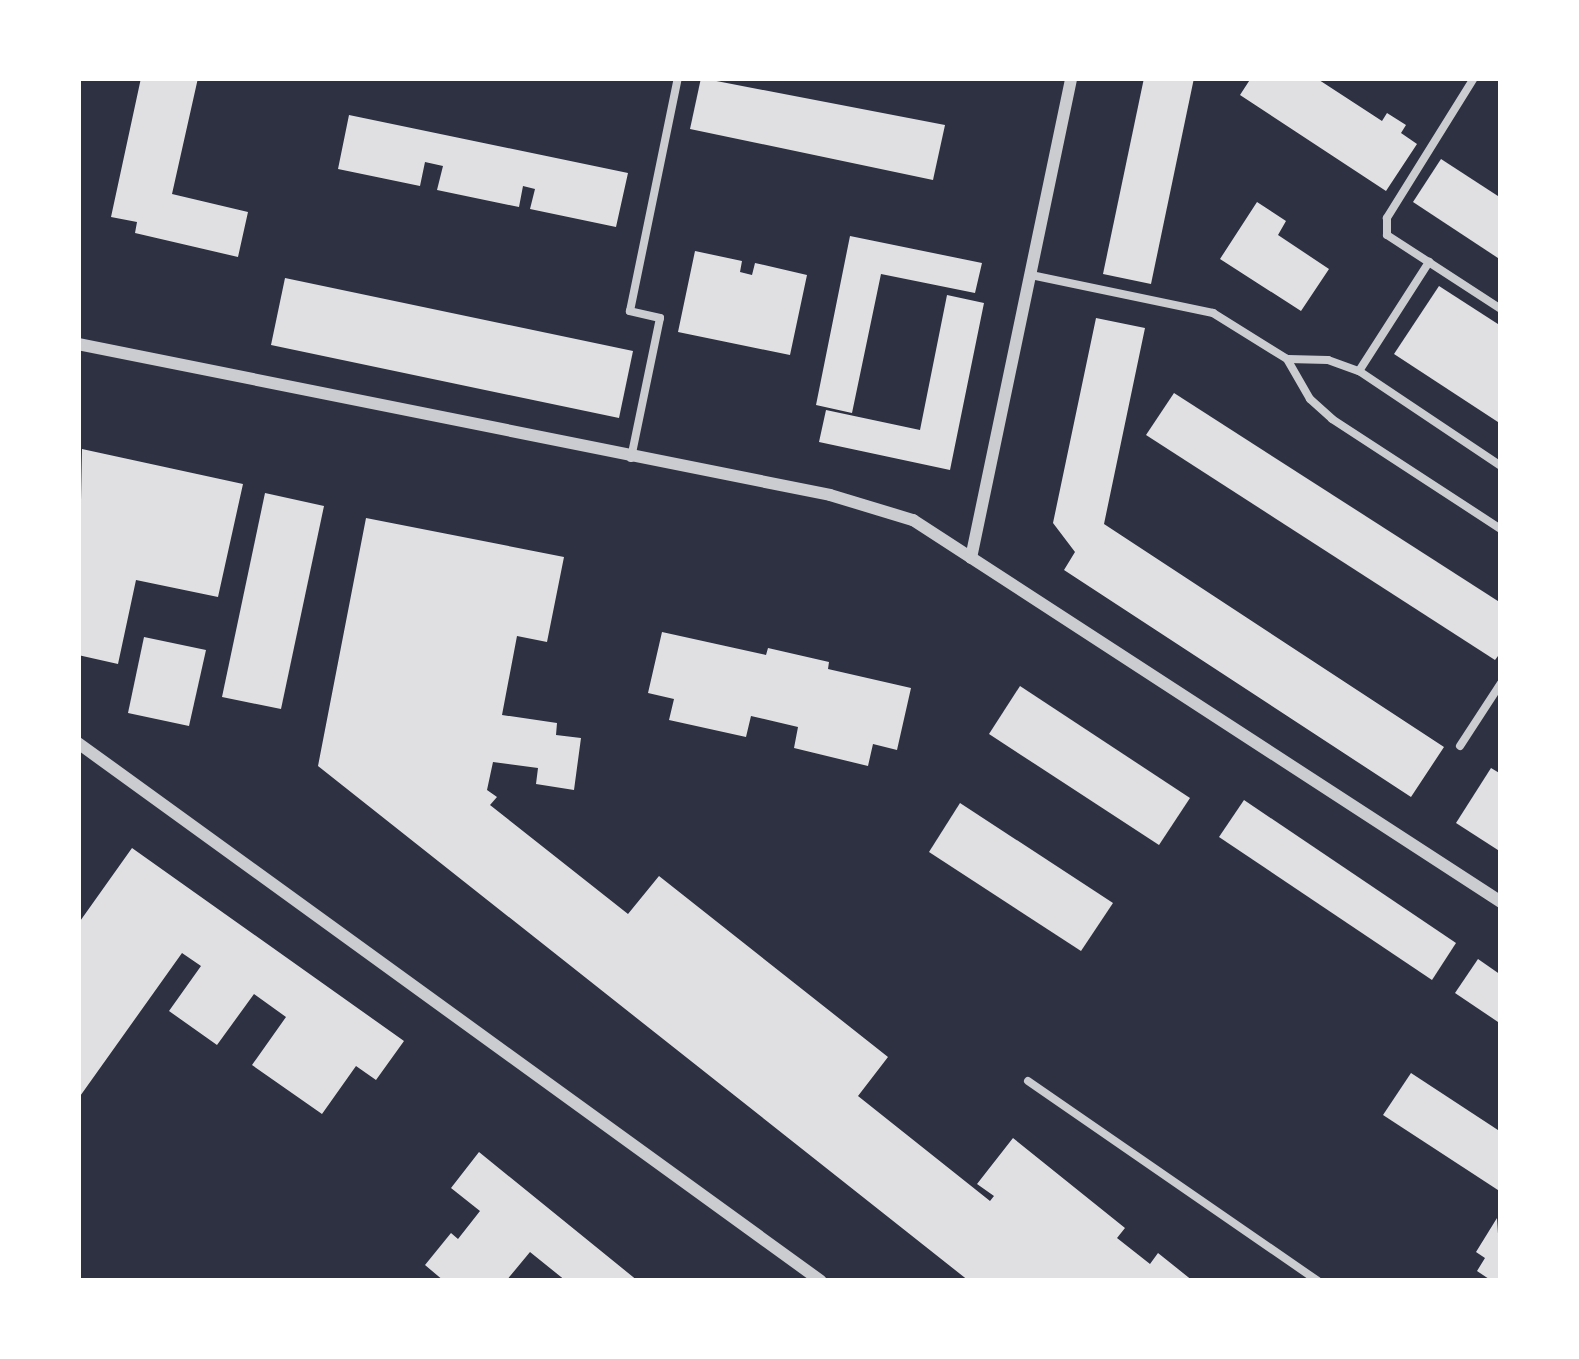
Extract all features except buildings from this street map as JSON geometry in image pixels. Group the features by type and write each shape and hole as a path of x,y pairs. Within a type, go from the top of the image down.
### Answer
{"street":[{"path":"971,558 1070,78"},
{"path":"78,344 892,512 971,558 1501,902"},
{"path":"78,742 821,1281"}],"lane":[{"path":"631,458 660,317 630,311 678,78"},
{"path":"1474,78 1387,218 1387,235 1501,309"},
{"path":"1359,371 1429,262"},
{"path":"1030,275 1192,306 1287,358 1328,360 1359,371 1501,466"},
{"path":"1287,358 1310,399 1332,419 1501,529"},
{"path":"1460,746 1501,683"},
{"path":"1028,1081 1318,1281"}]}
